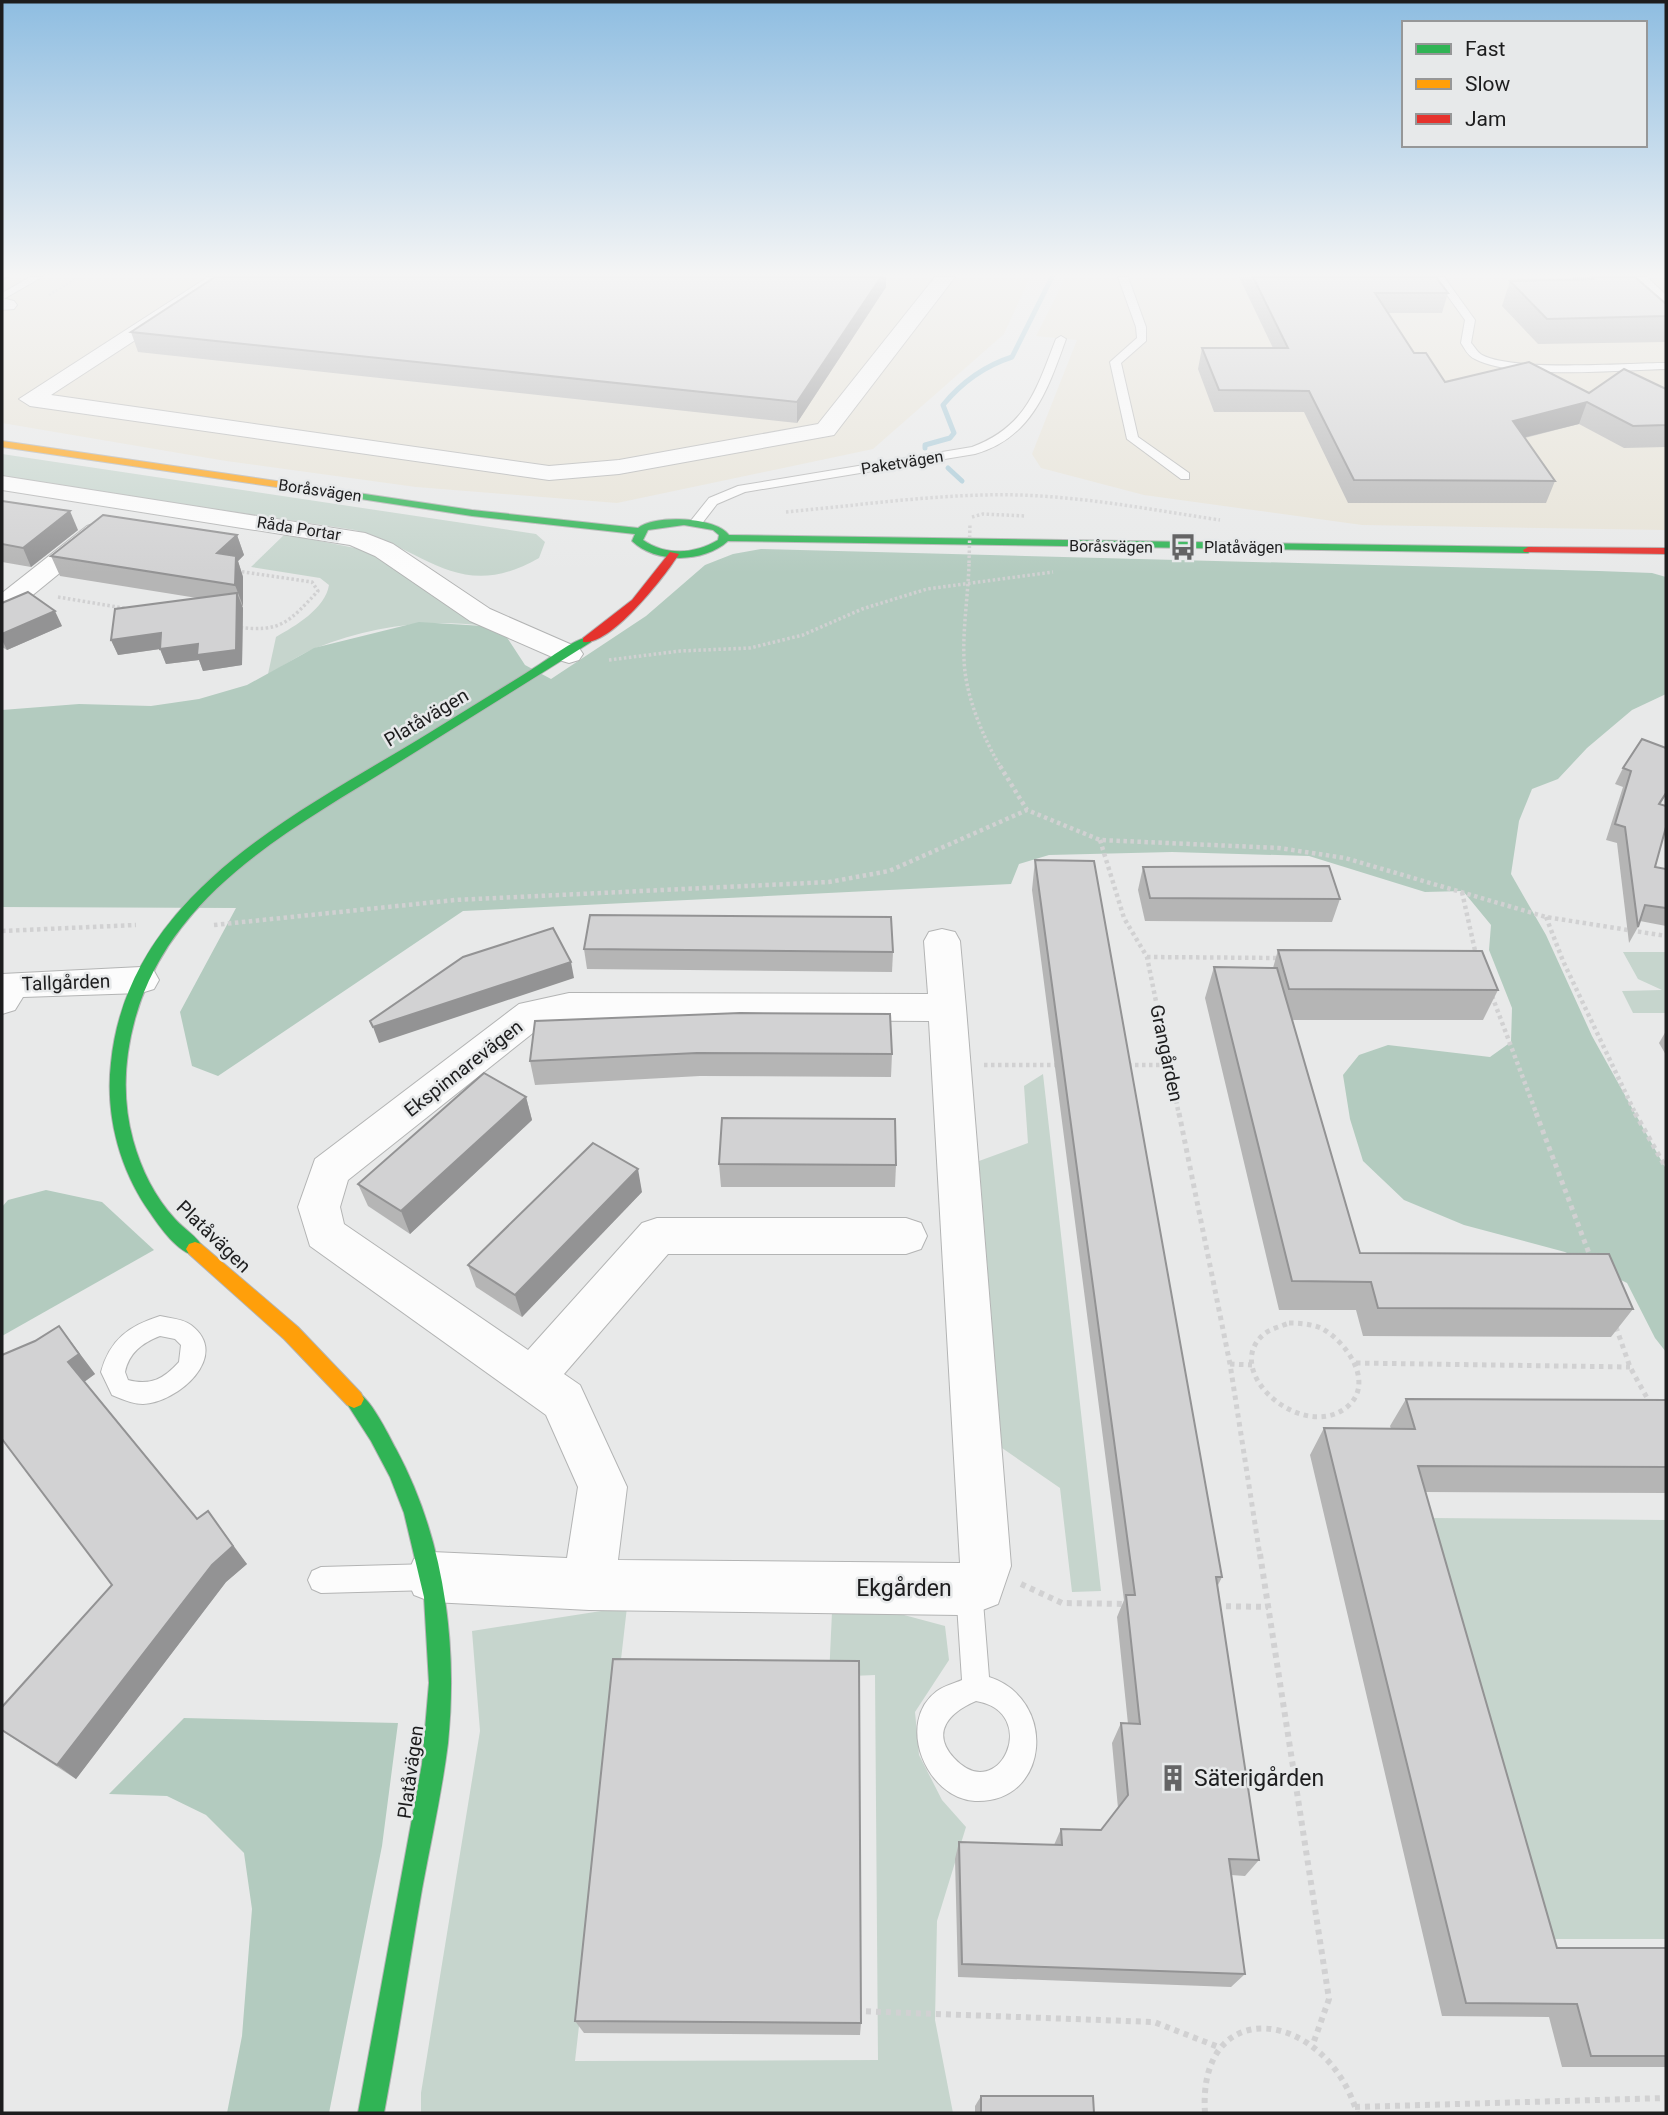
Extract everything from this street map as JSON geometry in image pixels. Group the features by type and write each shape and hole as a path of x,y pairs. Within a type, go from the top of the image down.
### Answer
{"street":[{"path":"67,376 30,399 549,473 619,467 826,430 868,376"},
{"name":"Boråsvägen","path":"2,444 472,513 640,531 656,523 695,523"},
{"name":"Råda Portar","path":"2,483 356,538 384,550 480,615 559,660"},
{"path":"11,598 133,502"},
{"path":"640,531 639,545 646,550 674,554 710,550 719,546 724,538 722,531 716,527 695,523"},
{"name":"Boråsvägen","path":"724,538 1243,548 1666,551"},
{"name":"Platåvägen","path":"371,2113 438,1728 441,1675 432,1577 417,1518 389,1452 365,1413 317,1360 169,1226 130,1161 119,1127 115,1080 122,1028 141,980 174,927 193,901 236,861 280,830 559,660 616,622 651,589 674,554"},
{"path":"942,941 951,1065 977,1577"},
{"name":"Tallgården","path":"2,1001 11,984 141,980"},
{"name":"Ekspinnarevägen","path":"589,1585 603,1487 563,1400 325,1234 319,1207 330,1171 532,1014 569,1006 947,1008"},
{"path":"532,1378 657,1236 906,1236"},
{"name":"Ekgården","path":"432,1577 589,1585 977,1577"}],"lane":[{"name":"Paketvägen","path":"695,523 713,501 734,491 975,450 1006,438 1019,429 1047,376"},
{"path":"1118,376 1133,439 1185,476"},
{"path":"321,1580 432,1577"},
{"path":"976,1688 977,1577"}],"path":[{"path":"783,512 923,499 1018,495 1085,500 1223,521"},
{"path":"970,523 964,656 971,695 991,751 1027,810 1100,840 1279,848 1345,858 1546,917 1666,936"},
{"path":"225,625 275,630 283,626 318,591 312,582 229,569"},
{"path":"559,660 557,668 599,660 616,661 680,651 750,648 803,635 900,597 969,581 1064,571"},
{"path":"11,598 130,609"},
{"path":"2,931 146,924 191,928 455,901 829,882 889,871 1027,810"},
{"name":"Grangården","path":"1100,840 1124,918 1147,957 1230,1364"},
{"path":"1462,892 1477,959 1464,959"},
{"path":"1546,917 1563,961 1634,1111 1666,1168"},
{"path":"1147,957 1284,958"},
{"path":"1492,994 1592,1263"},
{"path":"951,1065 1074,1065"},
{"path":"1115,1065 1169,1065"},
{"path":"1611,1315 1630,1367 1657,1416"},
{"path":"1289,1323 1321,1328 1336,1337 1356,1363 1360,1379 1357,1394 1348,1407 1333,1415 1315,1417 1296,1413 1278,1405 1263,1391 1252,1365 1254,1344 1262,1333 1289,1323"},
{"path":"1356,1363 1630,1367"},
{"path":"1252,1365 1230,1364 1329,1999 1313,2044"},
{"path":"977,1577 1062,1603 1130,1605"},
{"path":"1213,1606 1268,1607"},
{"path":"849,2009 1154,2022 1221,2048"},
{"path":"1205,2113 1203,2099 1209,2071 1221,2048 1240,2033 1263,2027 1289,2031 1313,2044 1334,2064 1351,2092 1356,2110 1666,2098"}],"shaded area":[{"path":"2,376 956,376 873,449 617,503 416,487 226,461 2,423"},
{"path":"1063,376 1666,376 1666,530 1362,525 1144,495 1041,468 1032,454"},
{"path":"2,454 536,534 545,542 539,558 511,571 487,576 465,574 445,569 355,530 2,477"},
{"path":"285,534 365,550 483,626 440,623 378,630 316,648 268,674 276,637 315,609 322,602 329,585 320,578 251,567"},
{"path":"1623,952 1666,952 1666,1013 1633,1013 1622,991 1662,990 1638,979"},
{"path":"1043,1074 1101,1591 1072,1592 1060,1488 1002,1448 979,1161 1028,1143 1024,1086"},
{"path":"1430,1518 1666,1520 1666,1939 1544,1939"},
{"path":"627,1607 575,2061 878,2060 875,1675 829,1677 832,1612 904,1615 945,1626 949,1660 915,1712 919,1755 942,1800 966,1827 937,1921 935,2020 953,2113 421,2113 421,2093 480,1731 472,1631"}],"green space":[{"path":"761,549 1599,571 1652,573 1666,577 1666,694 1632,710 1587,748 1558,779 1532,789 1519,821 1511,874 1546,935 1592,1036 1666,1169 1666,1352 1655,1338 1627,1283 1565,1252 1464,1225 1404,1200 1363,1161 1350,1119 1343,1075 1359,1055 1388,1045 1490,1057 1511,1042 1512,1008 1489,950 1491,925 1463,891 1425,892 1309,856 1172,852 1049,855 1019,864 1011,884 463,911 218,1076 192,1066 180,1012 236,908 2,907 2,710 79,704 151,706 199,699 247,685 314,648 419,622 483,626 506,636 525,665 551,679 646,616 705,565 733,554"},
{"path":"46,1190 102,1202 154,1250 2,1336 2,1207 8,1200"},
{"path":"184,1718 398,1723 382,1846 329,2113 227,2113 242,2036 252,1909 244,1853 206,1815 167,1796 109,1794"}],"building":[{"path":"547,376 815,376 797,402"},
{"path":"1213,376 1441,376 1445,382 1471,376 1556,376 1589,393 1614,376 1638,376 1666,389 1666,425 1633,426 1587,402 1513,421 1555,481 1354,480 1309,391 1219,390"},
{"path":"2,501 70,511 23,548 2,544"},
{"path":"103,515 237,535 217,553 236,556 235,585 51,556"},
{"path":"28,592 55,611 2,634 2,603"},
{"path":"237,593 236,650 197,655 198,644 160,649 161,633 111,640 115,609"},
{"path":"1642,739 1666,748 1666,793 1659,804 1666,806 1666,827 1655,867 1666,869 1666,908 1645,905 1638,927 1625,827 1615,824 1631,771 1623,768"},
{"path":"1035,860 1094,861 1222,1577 1216,1577 1259,1860 1229,1859 1245,1974 962,1964 959,1842 1062,1845 1061,1829 1101,1830 1128,1795 1121,1723 1140,1724 1126,1595 1135,1595"},
{"path":"1329,866 1340,899 1150,898 1143,867"},
{"path":"590,915 891,917 893,952 584,949"},
{"path":"553,928 571,962 373,1027 370,1021 463,957"},
{"path":"1278,950 1482,951 1498,990 1289,989"},
{"path":"1214,967 1277,968 1360,1253 1609,1254 1633,1309 1378,1308 1371,1282 1292,1281"},
{"path":"740,1013 890,1014 892,1054 697,1053 530,1061 535,1021"},
{"path":"484,1073 526,1097 401,1211 358,1184"},
{"path":"722,1118 895,1119 896,1165 719,1164"},
{"path":"593,1143 638,1169 515,1295 468,1265"},
{"path":"59,1326 79,1354 68,1362 197,1519 208,1511 233,1546 212,1565 57,1765 2,1730 2,1707 112,1585 2,1439 2,1355 35,1341"},
{"path":"1406,1399 1666,1400 1666,1467 1418,1466 1557,1948 1666,1948 1666,2056 1591,2056 1577,2004 1466,2003 1324,1428 1415,1429"},
{"path":"613,1659 859,1661 861,2023 575,2021"},
{"path":"981,2096 1093,2096 1094,2113 981,2113"}],"waterway":[{"path":"925,448 925,445 950,438 954,433 943,405 975,376"},
{"path":"948,468 962,481"}],"traffic: fast":[{"path":"358,496 472,513 640,531"},
{"path":"684,522 716,527 724,534 723,541 703,551 680,554 657,551 637,541 644,527 684,522"},
{"path":"724,538 1528,550"},
{"path":"195,1249 167,1222 145,1191 130,1156 120,1119 117,1089 125,1028 134,999 153,957 178,921 206,890 272,836 587,640"},
{"path":"354,1399 378,1435 398,1473 414,1513 426,1554 439,1640 440,1683 434,1764 371,2113"}],"traffic: slow":[{"path":"2,444 358,496"},
{"path":"195,1249 291,1333 354,1399"}],"traffic: jam":[{"path":"1528,550 1666,551"},
{"path":"587,640 636,602 674,554"}],"place":[{"name":"Platåvägen","path":"1183,547"},
{"name":"Säterigården","path":"1173,1778"}]}
